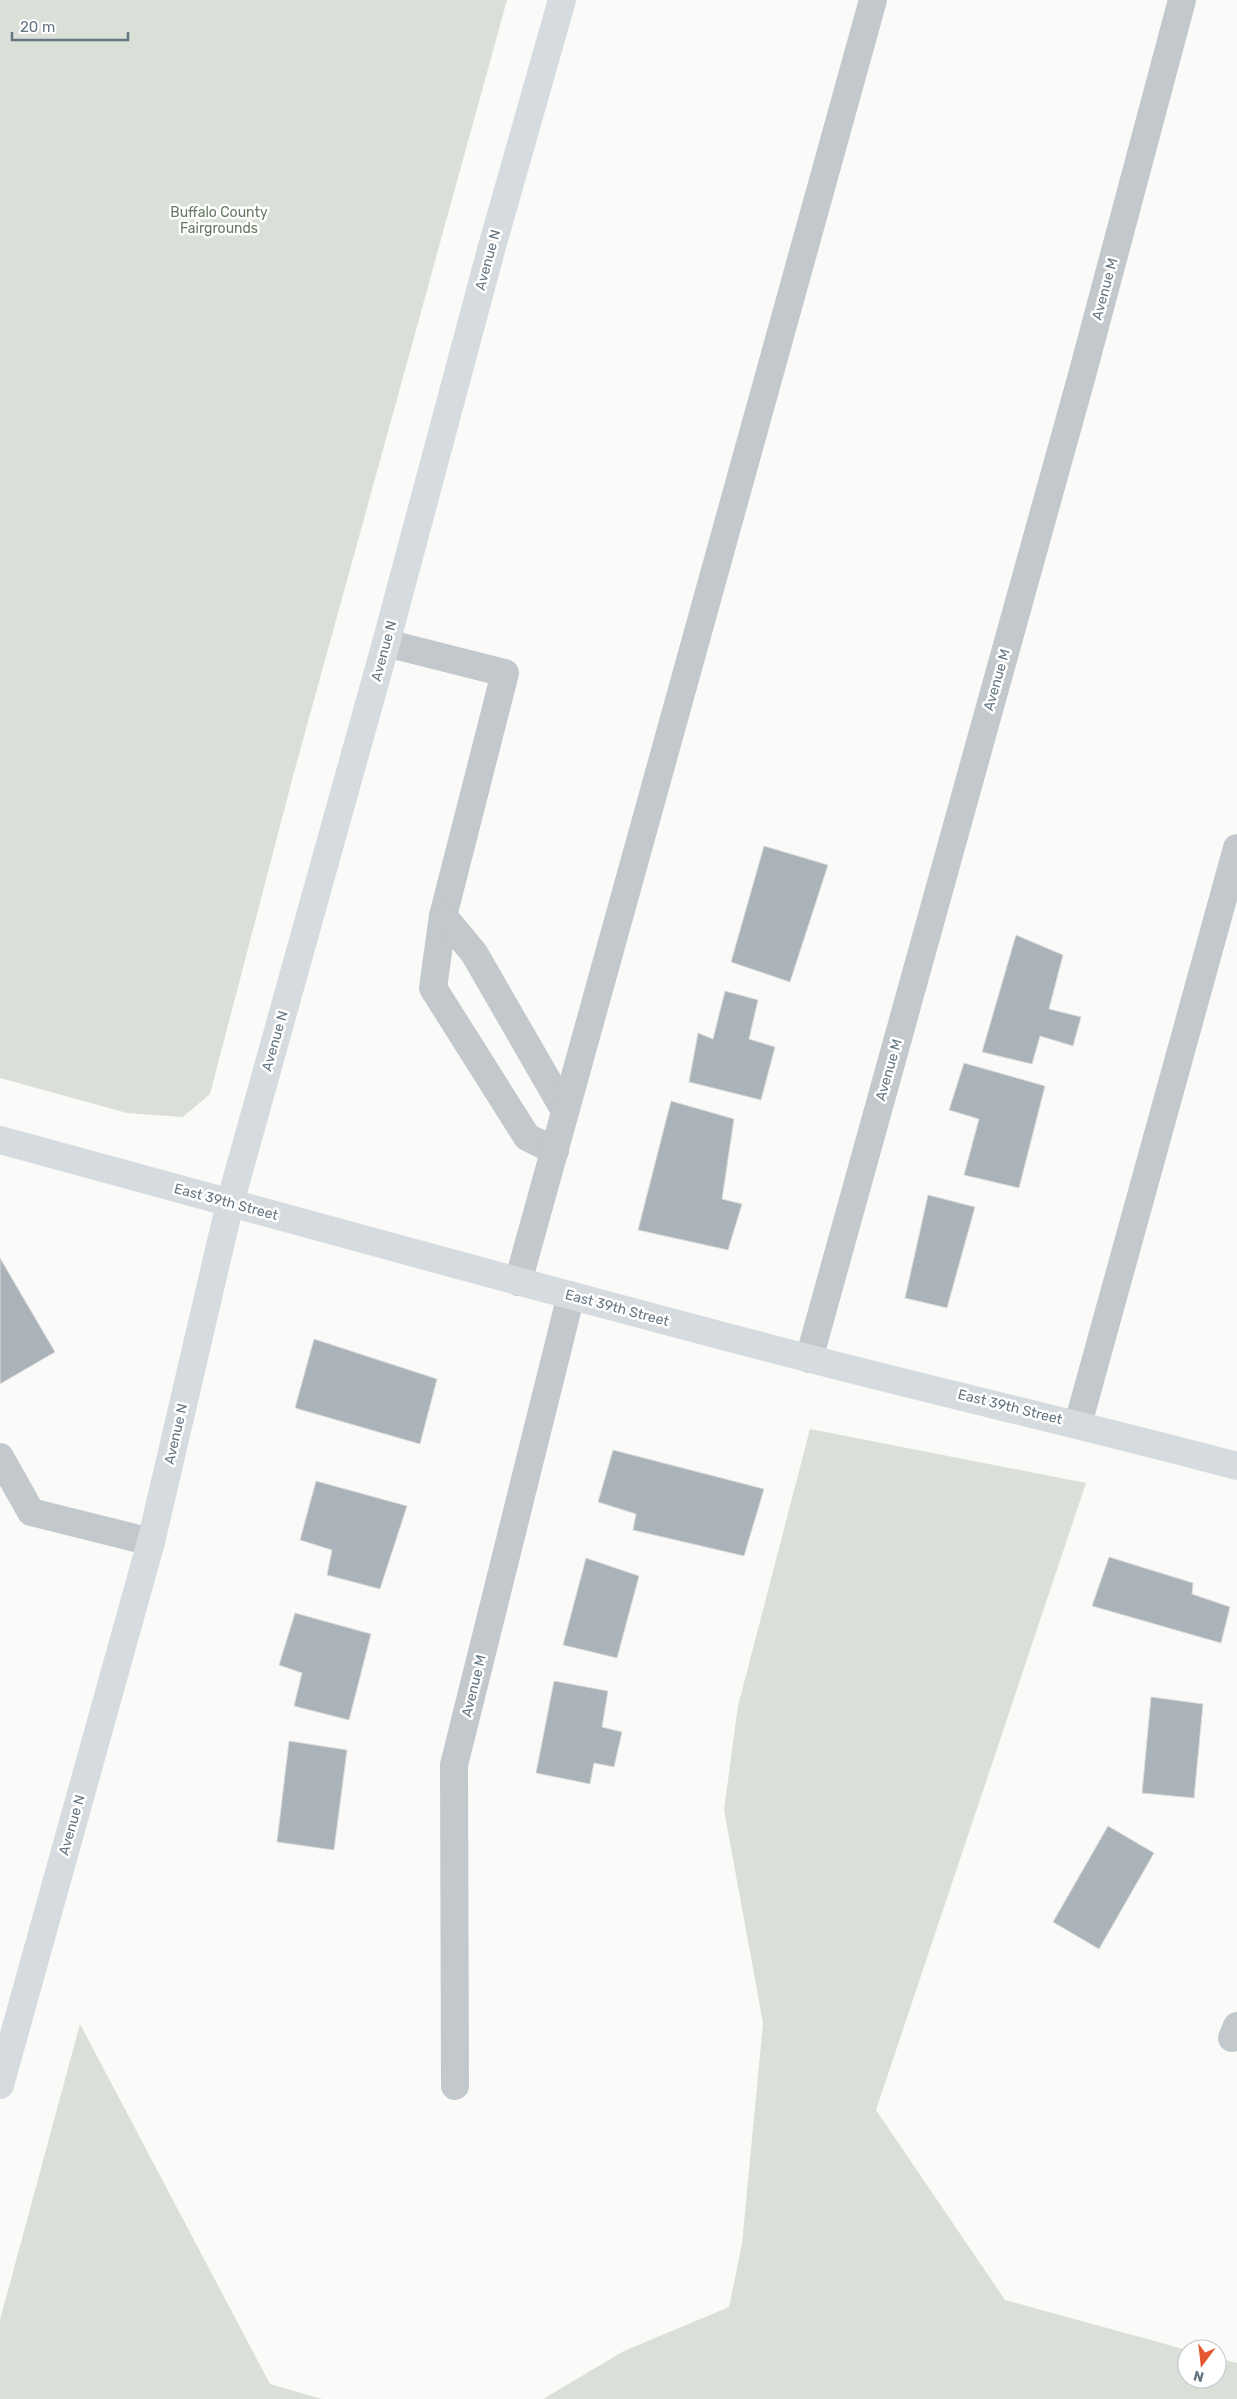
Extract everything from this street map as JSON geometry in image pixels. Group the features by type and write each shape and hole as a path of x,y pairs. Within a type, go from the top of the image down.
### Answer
{"main road":[{"name":"Avenue N","path":"0,2085 5,2044 151,1542 230,1203 386,643 491,250 562,0"},
{"name":"East 39th Street","path":"0,1140 571,1296 1237,1466"}],"street":[{"path":"518,1282 873,0"},
{"name":"Avenue M","path":"809,1358 1077,394 1182,0"},
{"path":"386,643 505,673 442,916 433,988 526,1137 555,1151"},
{"path":"1078,1424 1237,848"},
{"path":"442,916 474,953 565,1111"},
{"name":"Avenue M","path":"455,2086 454,1765 571,1296"},
{"path":"0,1457 31,1512 151,1542"}],"green space":[{"name":"Buffalo County Fairgrounds","path":"0,0 507,0 293,776 210,1094 183,1117 127,1113 0,1078"},
{"path":"810,1429 1086,1483 876,2110 1005,2300 1177,2347 1177,2389 1227,2389 1227,2360 1237,2363 1237,2399 543,2399 624,2351 729,2307 742,2244 763,2023 724,1810 738,1706"},
{"path":"80,2024 270,2384 322,2399 0,2399 0,2320"}],"building":[{"path":"764,846 828,865 790,982 731,962"},
{"path":"1016,935 1063,955 1049,1009 1081,1017 1073,1046 1040,1036 1032,1064 982,1052"},
{"path":"725,991 758,1000 749,1039 775,1047 761,1100 689,1082 698,1033 713,1039"},
{"path":"964,1063 1045,1086 1019,1188 964,1175 979,1119 949,1110"},
{"path":"671,1101 734,1119 722,1199 742,1204 728,1250 638,1230"},
{"path":"928,1195 975,1207 947,1308 905,1298"},
{"path":"0,1258 55,1352 0,1384"},
{"path":"314,1339 437,1379 420,1444 295,1408"},
{"path":"613,1450 764,1489 744,1556 633,1530 636,1514 598,1502"},
{"path":"316,1481 407,1506 380,1589 327,1575 332,1550 300,1540"},
{"path":"1109,1557 1193,1583 1192,1594 1230,1607 1221,1643 1092,1606"},
{"path":"586,1558 639,1576 617,1658 563,1645"},
{"path":"295,1613 371,1634 349,1720 294,1706 302,1673 279,1665"},
{"path":"554,1681 608,1691 602,1727 622,1732 614,1767 594,1763 590,1784 536,1773"},
{"path":"1151,1697 1203,1704 1194,1798 1142,1793"},
{"path":"289,1741 347,1750 334,1850 277,1842"},
{"path":"1108,1826 1154,1853 1099,1949 1053,1922"}]}
